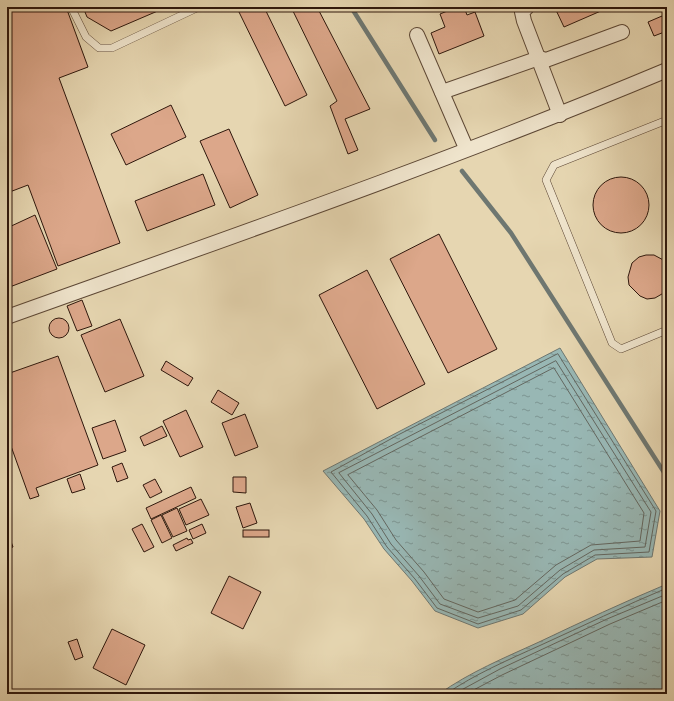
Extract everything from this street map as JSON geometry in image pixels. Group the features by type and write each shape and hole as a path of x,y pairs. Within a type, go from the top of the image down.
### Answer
{"street":[{"path":"527,7 522,12 524,21 560,115"},
{"path":"442,92 539,58 546,60 622,32"},
{"path":"417,35 466,148"},
{"path":"7,317 325,203 466,148 560,115 667,70"}],"lane":[{"path":"71,7 86,37 98,48 112,48 199,7"},
{"path":"667,120 554,166 546,180 612,343 621,348 667,330"}],"water":[{"path":"560,348 660,511 652,557 597,559 565,577 523,614 478,628 435,611 412,581 384,549 364,519 323,471"},
{"path":"667,584 667,694 439,694 488,666"}],"building":[{"path":"7,7 66,7 88,67 59,78 120,243 58,266 28,185 7,193"},
{"path":"83,7 167,7 111,31 87,17"},
{"path":"244,7 264,7 307,95 285,106 238,10"},
{"path":"291,7 317,7 370,109 345,119 358,150 348,154 330,106 337,101"},
{"path":"457,7 464,7 467,15 475,12 484,36 439,54 431,33 445,27 440,14"},
{"path":"610,7 564,27 555,8"},
{"path":"662,16 667,31 654,36 648,22"},
{"path":"171,105 186,137 126,165 111,134"},
{"path":"229,129 258,195 230,208 200,141"},
{"path":"203,174 215,205 147,231 135,201"},
{"path":"616,177 626,177 641,185 647,194 649,205 647,216 641,225 626,233 616,233 605,228 598,221 593,210 593,200 598,189 605,182"},
{"path":"35,215 57,269 7,288 7,228"},
{"path":"439,234 497,349 448,373 390,259"},
{"path":"654,255 667,262 667,291 655,298 647,299 640,296 629,285 628,277 632,263 639,257"},
{"path":"367,270 425,384 377,409 319,295"},
{"path":"82,300 92,326 77,331 67,306"},
{"path":"59,318 66,321 69,328 66,335 59,338 52,335 49,328 52,321"},
{"path":"120,319 144,376 105,392 81,335"},
{"path":"58,356 98,465 36,488 39,496 30,499 7,435 7,374"},
{"path":"166,361 193,378 188,386 161,370"},
{"path":"218,390 239,403 232,415 211,402"},
{"path":"186,410 203,447 180,457 163,421"},
{"path":"245,414 258,447 235,456 222,423"},
{"path":"115,420 126,451 103,459 92,428"},
{"path":"162,426 167,436 144,446 140,437"},
{"path":"122,463 128,478 117,482 112,467"},
{"path":"80,474 85,489 72,493 67,479"},
{"path":"233,477 246,477 246,493 233,492"},
{"path":"155,479 162,492 150,498 143,485"},
{"path":"191,487 196,498 151,519 146,508"},
{"path":"201,499 209,515 186,525 179,509"},
{"path":"250,503 257,523 243,528 236,507"},
{"path":"177,508 187,531 173,537 162,515"},
{"path":"161,515 172,538 162,543 151,520"},
{"path":"142,524 154,547 144,552 132,529"},
{"path":"202,524 206,533 193,539 189,530"},
{"path":"243,530 269,530 269,537 243,537"},
{"path":"7,531 13,547 7,549"},
{"path":"187,538 188,540 191,539 193,543 176,551 173,545"},
{"path":"229,576 261,592 243,629 211,613"},
{"path":"112,629 145,645 126,685 93,668"},
{"path":"77,639 83,657 75,660 68,642"}],"waterway":[{"path":"351,7 435,140"},
{"path":"462,171 511,233 667,477"}]}
